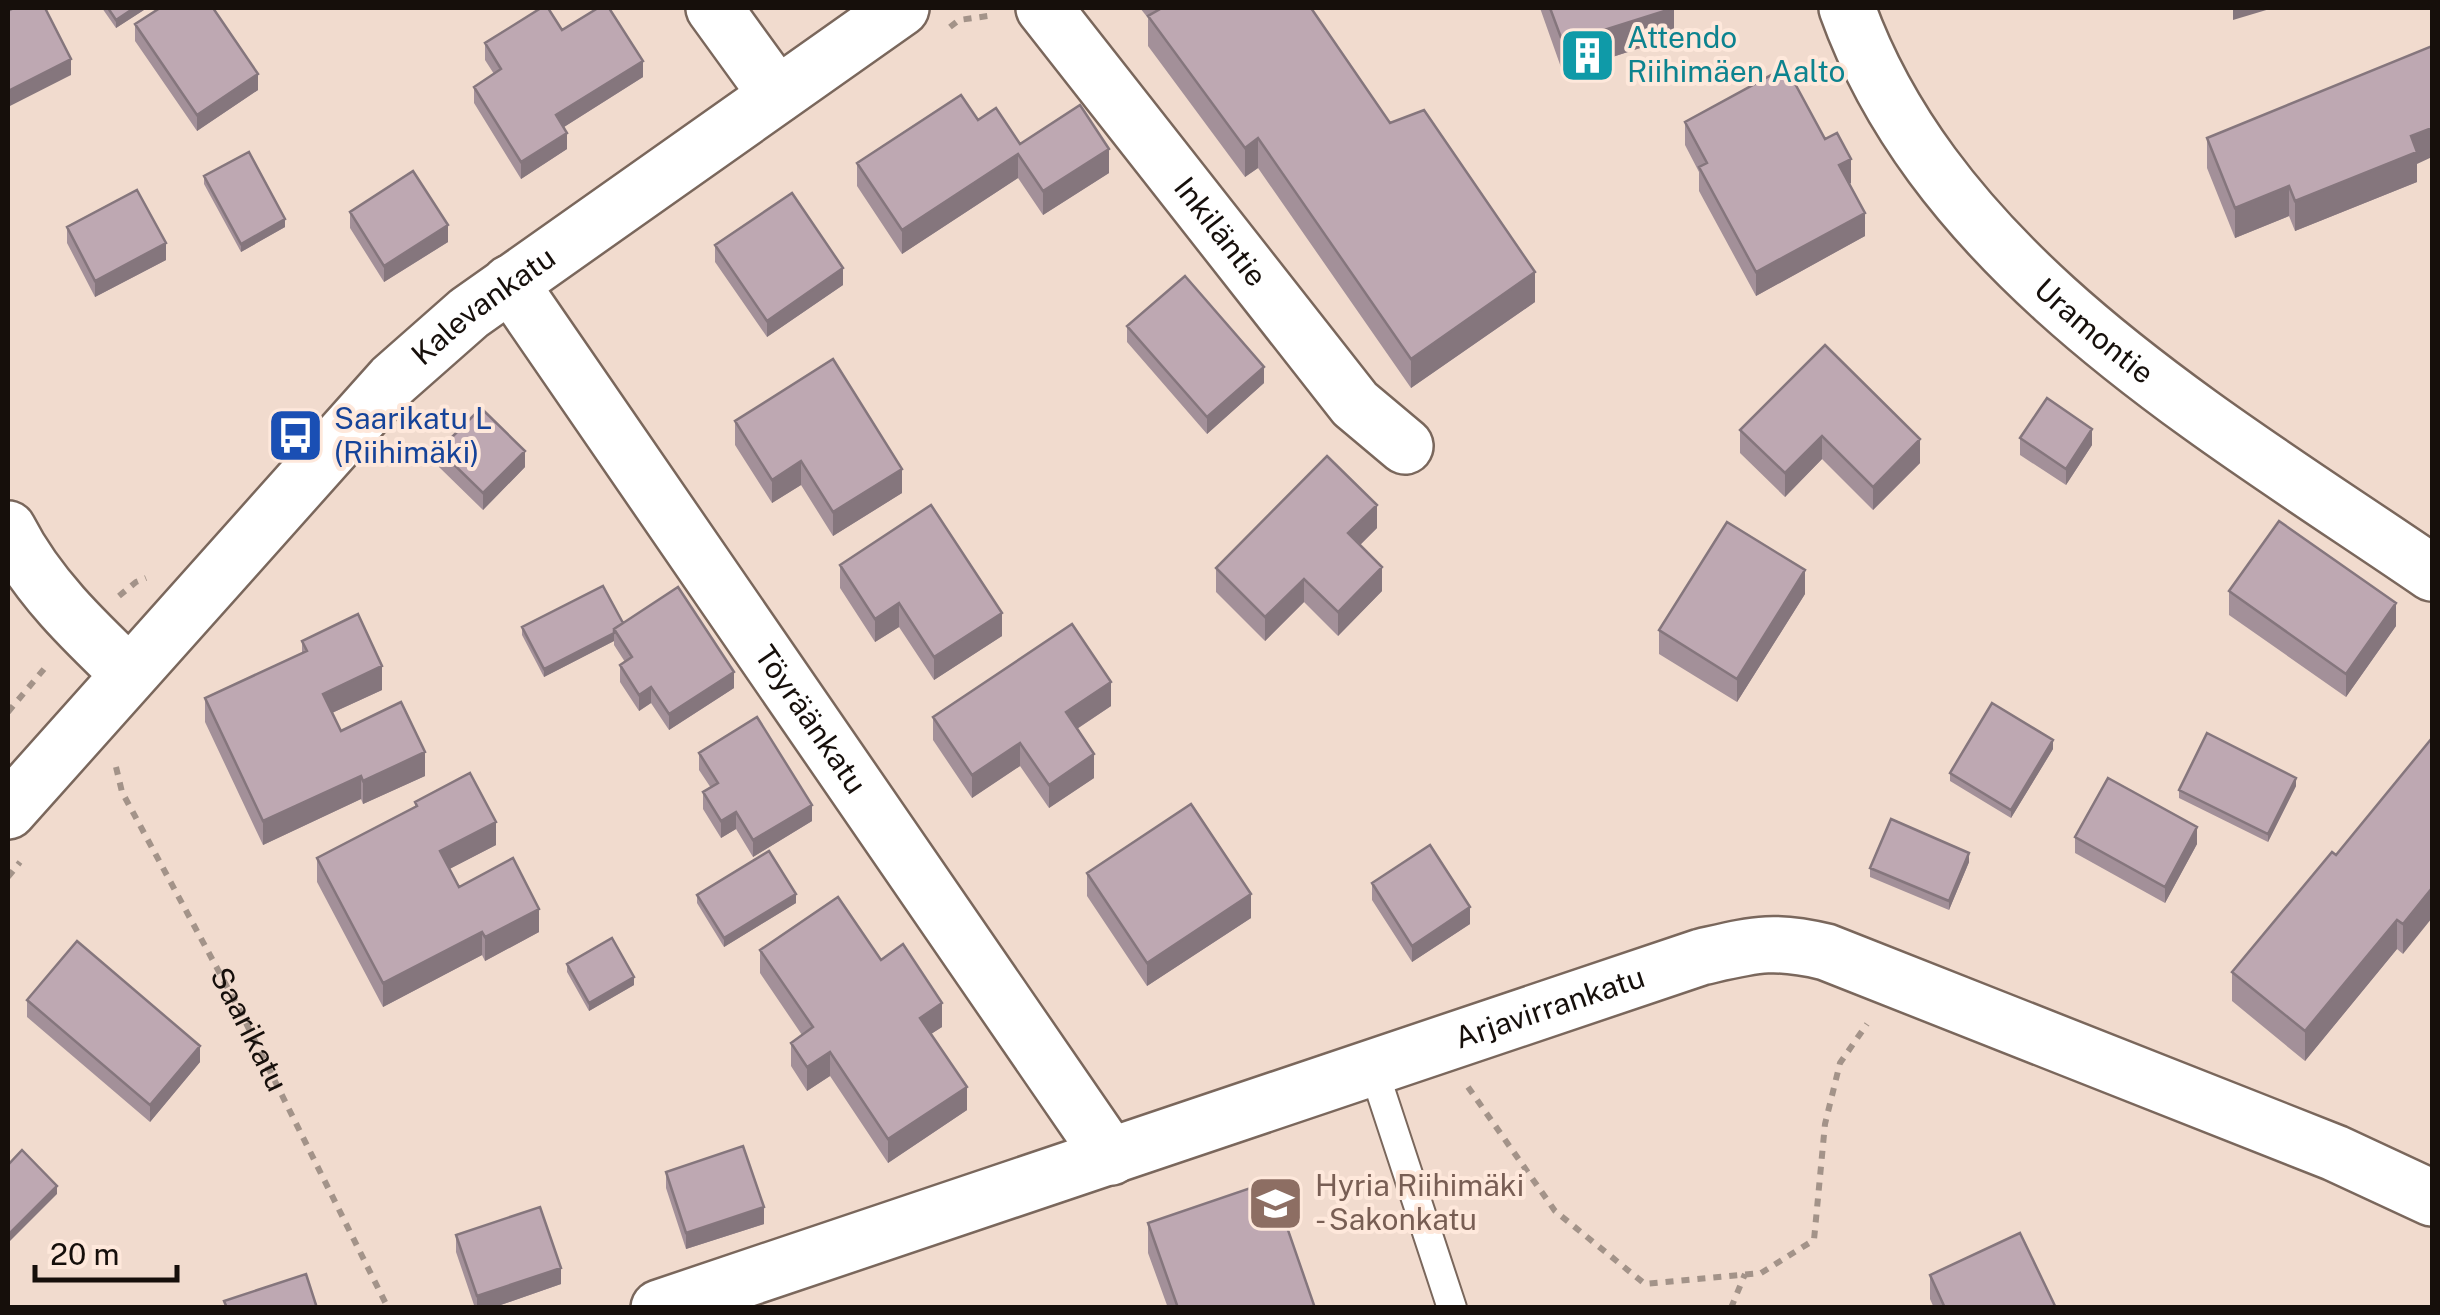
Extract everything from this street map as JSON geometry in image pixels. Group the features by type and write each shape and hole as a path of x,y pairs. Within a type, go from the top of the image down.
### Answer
{"street":[{"path":"714,8 777,95"},
{"name":"Inkiläntie","path":"1044,8 1355,404 1405,446"},
{"name":"Uramontie","path":"1847,8 1911,137 1954,195 2018,264 2144,371 2432,573"},
{"name":"Kalevankatu","path":"19,830 129,674 394,380 469,313 777,95 922,19"},
{"name":"Töyräänkatu","path":"510,283 1111,1157"},
{"path":"8,529 20,554 51,594 129,674"},
{"name":"Arjavirrankatu","path":"659,1308 1701,957 1757,944 1788,943 1826,952 2336,1153 2432,1198"}],"lane":[{"path":"1373,1068 1452,1308"}],"path":[{"path":"922,19 959,20 997,14 1007,8"},
{"name":"Saarikatu","path":"113,752 122,792 238,1007 388,1308"},
{"path":"8,877 19,830"},
{"path":"1439,1046 1555,1211 1644,1284 1760,1273 1814,1240 1825,1124 1840,1063 1900,981"},
{"path":"1731,1308 1745,1274"}],"building":[{"path":"45,8 71,59 8,91 8,11"},
{"path":"108,8 134,8 116,20"},
{"path":"160,8 213,8 258,74 197,115 135,24"},
{"path":"541,8 548,8 562,30 598,8 609,8 643,61 556,115 567,133 521,162 474,87 501,69 485,43"},
{"path":"1162,8 1311,8 1390,123 1424,110 1535,272 1411,359 1258,138 1245,148 1148,16"},
{"path":"1550,8 1674,8 1563,43"},
{"path":"2432,46 2432,128 2411,136 2417,152 2295,201 2289,186 2235,208 2207,138"},
{"path":"1786,67 1825,139 1837,133 1851,159 1839,165 1865,213 1756,272 1699,167 1707,163 1685,122"},
{"path":"961,95 978,120 996,108 1020,144 1080,105 1109,149 1043,191 1018,154 902,230 857,163"},
{"path":"249,152 285,219 241,244 204,176"},
{"path":"413,171 448,225 384,266 350,212"},
{"path":"137,190 166,243 95,281 67,227"},
{"path":"792,193 843,268 767,321 715,245"},
{"path":"1185,276 1264,367 1207,417 1127,326"},
{"path":"1825,345 1920,439 1873,487 1822,436 1785,473 1740,430"},
{"path":"833,359 902,469 833,512 801,461 772,480 735,421"},
{"path":"2047,398 2092,429 2066,469 2020,438"},
{"path":"481,408 525,451 483,493 439,450"},
{"path":"1327,456 1377,505 1348,533 1382,567 1338,612 1304,579 1265,617 1216,568"},
{"path":"931,505 1002,613 934,657 899,603 875,619 840,565"},
{"path":"2279,521 2396,603 2346,674 2229,591"},
{"path":"1727,522 1805,570 1737,679 1659,630"},
{"path":"603,586 623,623 614,633 544,669 522,627"},
{"path":"678,587 734,672 669,714 651,687 639,695 620,665 632,657 614,629"},
{"path":"358,614 382,666 323,694 341,731 401,702 425,752 263,821 205,698 307,651 302,641"},
{"path":"1072,624 1111,682 1066,712 1094,754 1049,785 1020,743 972,775 933,717"},
{"path":"1992,703 2053,740 2011,810 1950,773"},
{"path":"757,717 812,805 753,840 736,812 721,821 703,792 718,783 699,753"},
{"path":"2207,733 2296,778 2268,834 2179,790"},
{"path":"2432,738 2432,888 2403,924 2397,920 2305,1031 2232,972 2332,852 2336,855"},
{"path":"470,773 496,822 440,851 459,887 513,858 539,909 485,937 482,932 383,983 317,858 417,806 415,802"},
{"path":"2108,778 2197,827 2165,887 2075,837"},
{"path":"1191,804 1251,894 1147,963 1087,873"},
{"path":"1891,819 1969,853 1949,901 1870,868"},
{"path":"1430,845 1470,907 1412,946 1372,883"},
{"path":"769,851 796,894 724,938 697,895"},
{"path":"838,897 881,960 903,944 942,1003 920,1018 967,1087 888,1139 830,1052 807,1067 791,1043 813,1027 760,950"},
{"path":"612,938 634,977 589,1003 567,964"},
{"path":"77,941 200,1046 150,1105 27,1000"},
{"path":"743,1146 764,1207 686,1233 666,1172"},
{"path":"22,1150 57,1186 8,1235 8,1165"},
{"path":"1271,1181 1315,1308 1178,1308 1148,1223"},
{"path":"540,1207 561,1268 477,1296 456,1235"},
{"path":"2020,1233 2056,1308 1945,1308 1930,1275"},
{"path":"306,1274 317,1308 227,1308 224,1301"}],"place":[{"name":"Attendo Riihimäen Aalto","path":"1588,55"},
{"name":"Saarikatu L (Riihimäki)","path":"295,436"},
{"name":"Hyria Riihimäki - Sakonkatu","path":"1276,1203"}]}
